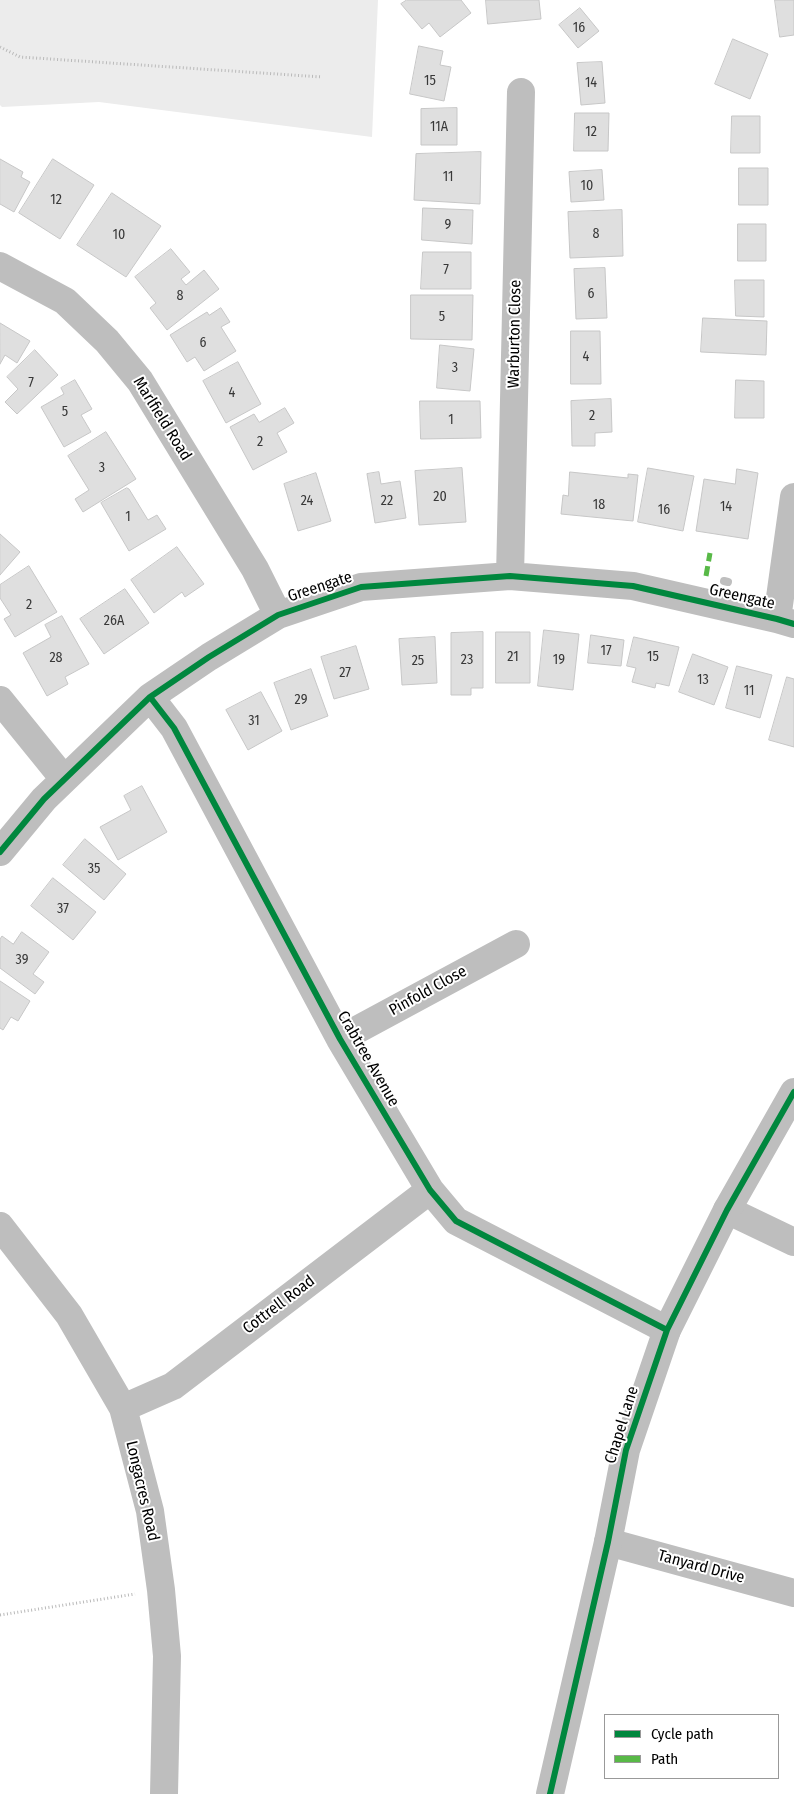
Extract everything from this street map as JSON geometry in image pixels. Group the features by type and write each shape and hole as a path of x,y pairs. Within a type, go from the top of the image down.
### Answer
{"street":[{"name":"Warburton Close","path":"510,576 521,92"},
{"name":"Marlfield Road","path":"0,266 65,301 106,341 140,381 255,569 278,615"},
{"path":"786,622 794,497"},
{"name":"Greengate","path":"0,852 44,799 150,697 209,657 278,615 361,587 510,576 633,586 786,622"},
{"name":"Crabtree Avenue","path":"150,697 174,728 340,1039 430,1190 456,1221 667,1330"},
{"path":"0,700 64,779"},
{"name":"Pinfold Close","path":"340,1039 516,943"},
{"name":"Chapel Lane","path":"550,1794 608,1542 626,1450 667,1330 727,1210 794,1092"},
{"name":"Cottrell Road","path":"123,1408 173,1386 430,1190"},
{"path":"727,1210 794,1242"},
{"name":"Longacres Road","path":"0,1226 69,1315 123,1408 150,1511 161,1590 167,1656 164,1794"},
{"name":"Tanyard Drive","path":"608,1542 794,1593"}],"path":[{"path":"0,47 20,57 322,77"},
{"path":"0,1615 161,1590"}],"shaded area":[{"path":"0,0 378,0 372,137 99,102 2,107 0,105"}],"building":[{"path":"407,0 461,0 471,13 440,37 429,23 422,29 401,4"},
{"path":"486,0 539,0 541,19 488,24"},
{"path":"775,0 794,0 794,35 780,37"},
{"path":"580,8 599,31 578,48 559,25"},
{"path":"733,39 768,54 750,99 715,84"},
{"path":"419,46 443,51 440,65 451,67 444,101 410,94"},
{"path":"602,62 605,103 581,105 577,63"},
{"path":"457,108 457,145 421,145 421,109"},
{"path":"575,113 609,113 608,151 574,151"},
{"path":"732,116 760,116 760,153 731,153"},
{"path":"481,152 480,204 414,200 416,154"},
{"path":"0,159 23,172 21,177 30,182 14,212 0,204"},
{"path":"53,159 94,185 60,239 19,213"},
{"path":"739,168 768,168 768,205 739,205"},
{"path":"602,170 604,200 571,202 569,172"},
{"path":"112,193 161,226 126,277 77,245"},
{"path":"423,208 473,210 472,244 422,240"},
{"path":"622,210 623,256 570,258 568,212"},
{"path":"738,224 766,224 766,261 738,261"},
{"path":"171,249 190,272 181,279 186,285 204,270 219,289 167,330 150,308 156,303 135,277"},
{"path":"423,252 471,252 471,289 421,289"},
{"path":"605,268 607,318 576,319 574,269"},
{"path":"735,280 764,280 764,317 736,316"},
{"path":"411,295 473,295 472,340 411,339"},
{"path":"221,308 230,322 221,327 236,351 204,371 195,357 187,362 170,335 207,312 209,315"},
{"path":"703,318 767,321 766,355 701,352"},
{"path":"0,323 30,341 17,363 5,355 0,364"},
{"path":"571,331 600,331 601,384 571,384"},
{"path":"440,345 474,349 470,391 437,388"},
{"path":"35,350 58,375 17,414 5,402 18,389 7,377"},
{"path":"238,362 261,404 226,423 203,381"},
{"path":"75,380 92,409 81,415 91,432 64,447 41,407 64,394 61,388"},
{"path":"736,380 764,381 764,418 735,418"},
{"path":"611,399 612,432 595,433 595,446 572,446 571,401"},
{"path":"420,401 480,401 481,438 421,439"},
{"path":"285,408 294,423 277,433 287,452 253,470 230,427 254,414 259,422"},
{"path":"106,432 136,479 83,512 75,499 89,490 68,456"},
{"path":"462,468 466,522 419,525 415,471"},
{"path":"648,468 694,476 683,531 638,522"},
{"path":"737,469 758,473 748,539 696,531 704,479 735,484"},
{"path":"379,472 381,484 400,481 406,518 375,523 367,474"},
{"path":"570,472 628,478 628,474 638,475 633,521 561,514 563,495 568,496"},
{"path":"316,473 331,521 298,531 284,484"},
{"path":"127,488 148,520 157,515 166,529 129,551 101,503"},
{"path":"0,534 20,552 0,575"},
{"path":"177,547 204,584 185,597 182,592 154,613 131,580"},
{"path":"29,566 57,612 15,637 4,619 11,615 0,598 0,585"},
{"path":"125,589 149,623 104,654 80,619"},
{"path":"62,616 89,664 65,677 68,684 47,696 23,653 51,637 45,625"},
{"path":"544,630 579,634 573,690 538,686"},
{"path":"483,632 483,688 471,688 471,695 451,695 451,633"},
{"path":"496,632 530,632 530,683 496,683"},
{"path":"591,635 624,640 621,666 588,663"},
{"path":"435,637 437,683 402,685 399,639"},
{"path":"634,637 679,647 669,686 656,683 655,688 632,682 636,668 627,666"},
{"path":"356,646 369,689 334,699 321,657"},
{"path":"693,654 728,667 714,705 679,692"},
{"path":"737,666 772,675 760,718 726,708"},
{"path":"311,669 328,716 291,730 274,683"},
{"path":"787,677 794,679 794,747 769,740"},
{"path":"261,692 282,731 248,750 226,710"},
{"path":"142,786 167,832 118,860 100,827 131,810 124,796"},
{"path":"85,839 126,874 104,900 63,865"},
{"path":"53,878 96,912 73,940 31,906"},
{"path":"22,932 49,952 33,974 44,982 35,994 0,968 0,939 2,936 13,944"},
{"path":"0,981 30,1001 18,1021 11,1017 3,1030 0,1028"}],"waterway":[{"path":"724,581 728,582"}],"marked path":[{"path":"706,576 710,553"}],"cycle path":[{"path":"0,852 44,799 150,697 209,657 278,615 361,587 510,576 633,586 794,624"},
{"path":"150,697 174,728 340,1039 430,1190 456,1221 667,1330"},
{"path":"550,1794 608,1542 626,1450 667,1330 727,1210 794,1092"}]}
